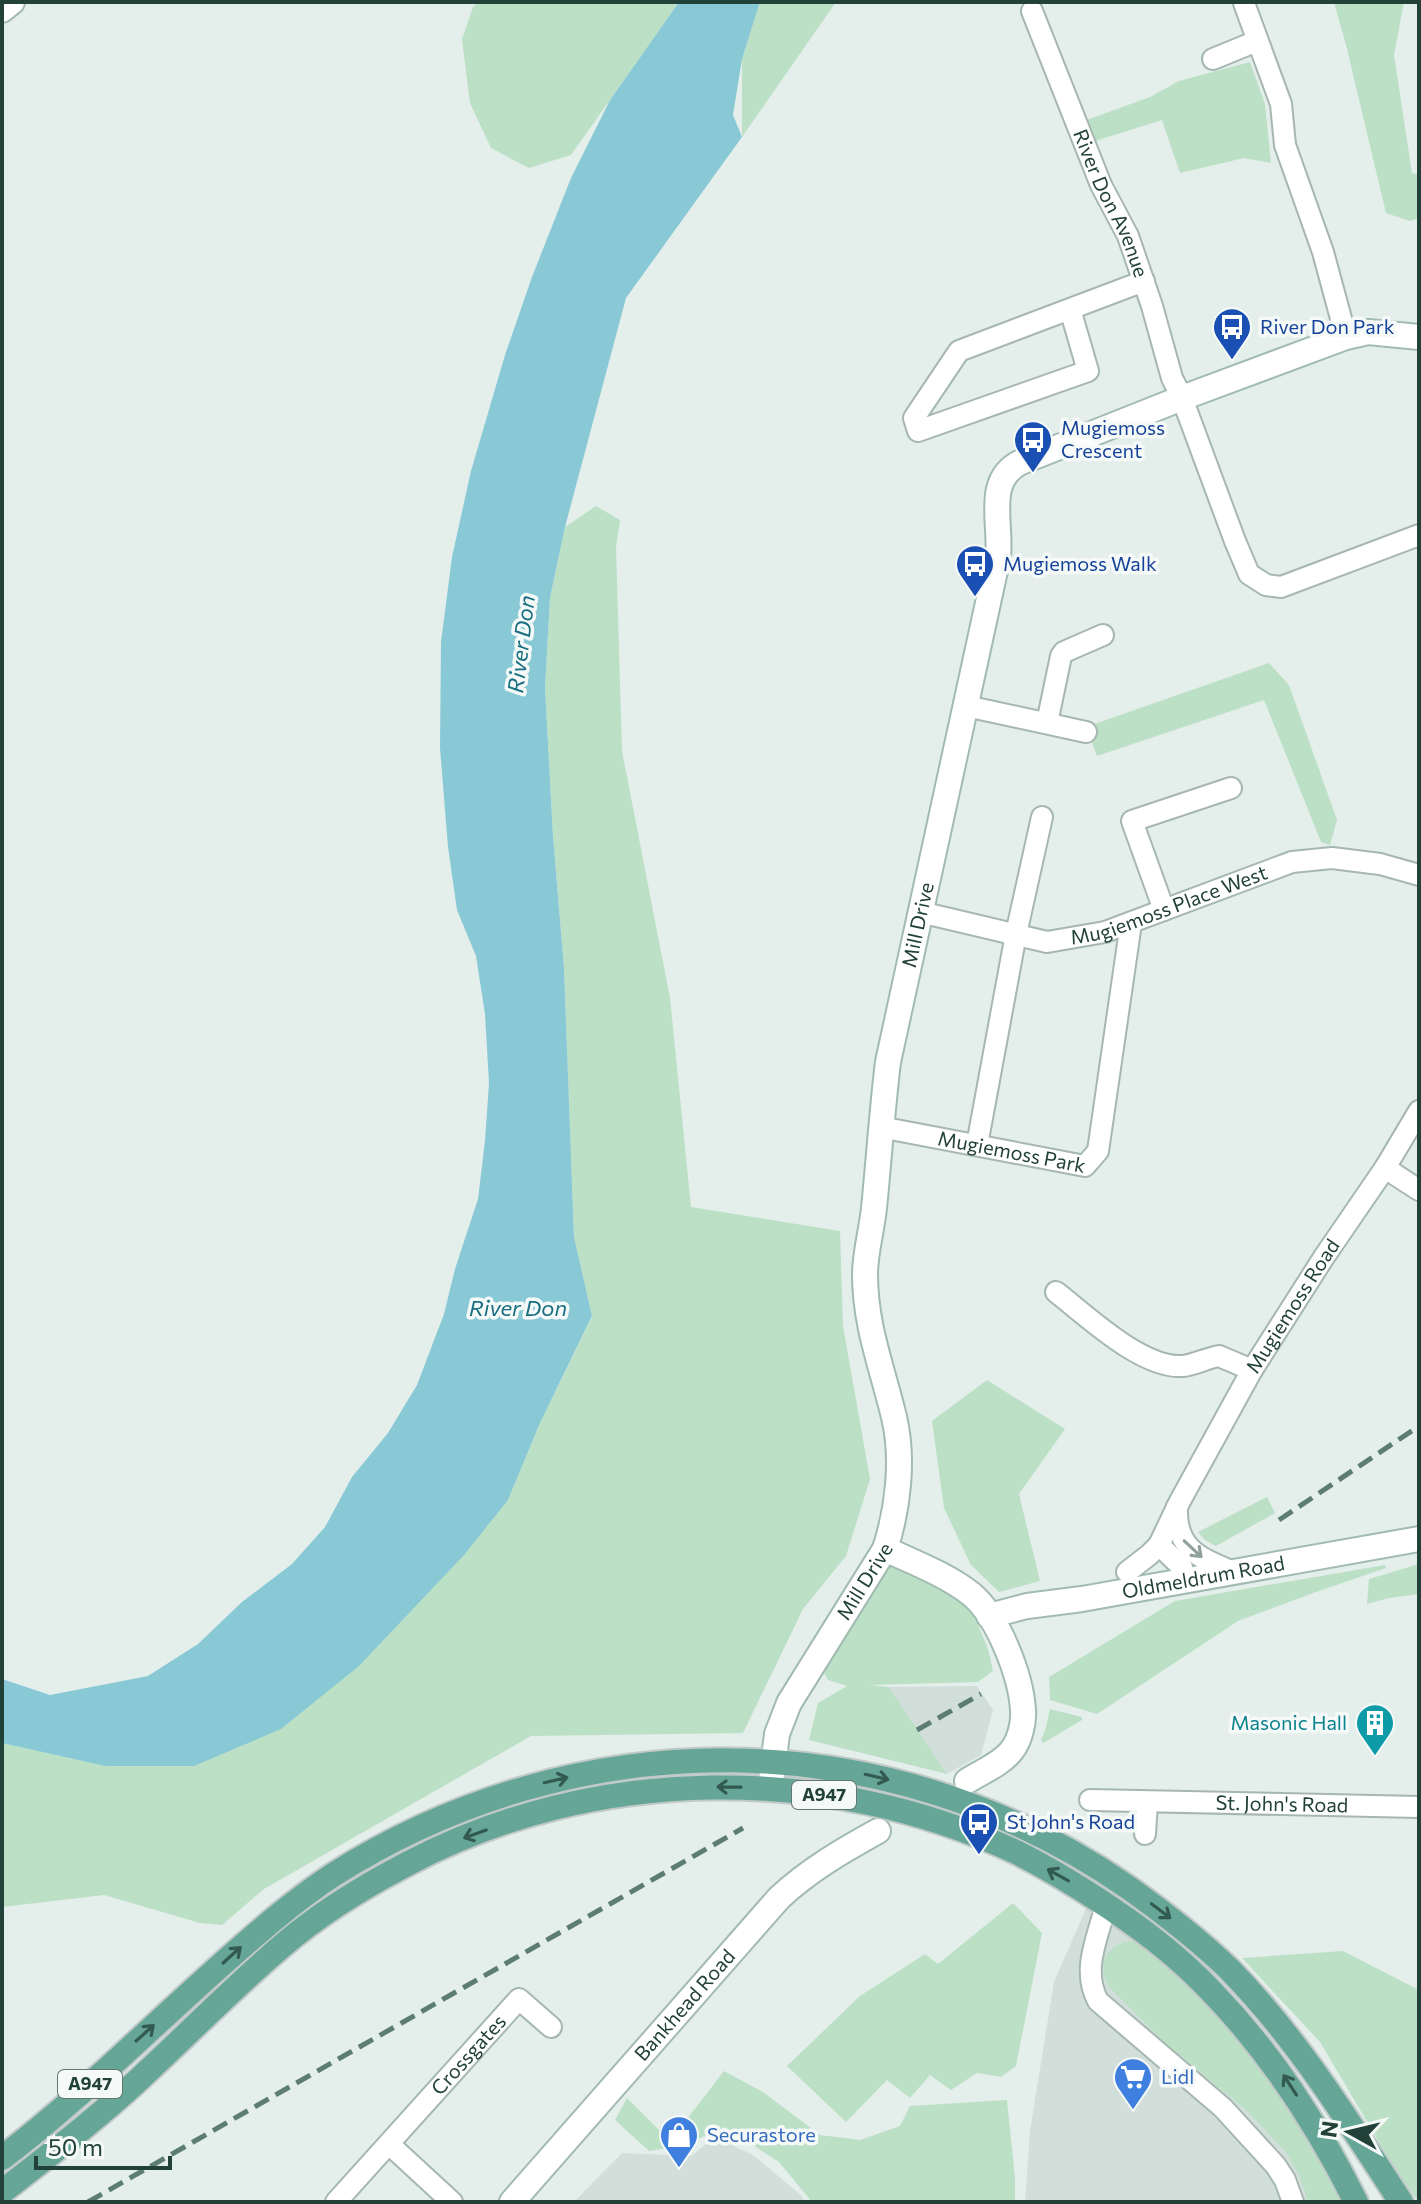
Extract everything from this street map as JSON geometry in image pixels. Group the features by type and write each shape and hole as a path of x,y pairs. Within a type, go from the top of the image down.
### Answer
{"main road":[{"name":"A947","path":"2,2158 61,2112 269,1922 333,1876 394,1840 478,1803 540,1784 607,1769 684,1761 772,1761 861,1774 953,1798 998,1815 1063,1846 1126,1886 1231,1971 1319,2078 1401,2202"},
{"name":"A947","path":"2,2192 146,2074 285,1943 327,1911 410,1862 453,1842 528,1816 599,1799 715,1787 770,1789 836,1797 916,1815 1017,1853 1086,1891 1131,1921 1183,1964 1255,2039 1308,2114 1356,2202"}],"street":[{"path":"2,10 12,2"},
{"path":"1244,3 1281,104 1285,145 1323,252 1346,337"},
{"name":"River Don Avenue","path":"1032,11 1101,185 1128,236 1172,378 1182,398"},
{"path":"1213,59 1257,41"},
{"path":"1070,309 1088,371 918,431 914,418 959,351 1070,309 1144,281"},
{"name":"Mill Drive","path":"770,1789 777,1734 789,1703 885,1549 890,1533 899,1457 894,1417 867,1320 865,1272 880,1127 888,1062 998,557 998,490 1003,476 1021,462 1346,337 1368,332 1419,337"},
{"path":"1182,398 1235,541 1249,574 1260,583 1281,587 1419,535"},
{"path":"1047,723 1064,652 1103,635"},
{"path":"966,706 1086,732"},
{"path":"1164,910 1132,821 1231,788"},
{"path":"977,1145 1016,934 1042,817"},
{"name":"Mugiemoss Place West","path":"920,912 1047,942 1105,932 1292,862 1332,858 1380,864 1419,875"},
{"name":"Mugiemoss Park","path":"880,1127 1085,1166 1098,1151 1131,923"},
{"name":"Mugiemoss Road","path":"1127,1572 1159,1545 1252,1370 1419,1111"},
{"path":"1385,1168 1419,1190"},
{"path":"1056,1292 1131,1350 1163,1364 1185,1366 1219,1356 1252,1370"},
{"path":"1177,1507 1177,1519 1185,1545 1206,1560 1233,1572"},
{"name":"Oldmeldrum Road","path":"989,1616 1027,1606 1419,1539"},
{"path":"1159,1545 1182,1567"},
{"path":"885,1549 970,1593 998,1630 1017,1679 1023,1717 1013,1749 967,1781"},
{"name":"St. John's Road","path":"1090,1800 1419,1807"},
{"path":"1145,1834 1147,1803"},
{"name":"Bankhead Road","path":"512,2202 779,1898 805,1874 878,1831"},
{"path":"1106,1905 1090,1964 1091,1989 1098,2001 1223,2108 1276,2166 1293,2202"},
{"name":"Crossgates","path":"336,2202 519,1999 551,2027"},
{"path":"389,2144 452,2202"}],"shaded area":[{"path":"977,1686 993,1710 981,1755 947,1774 889,1687"},
{"path":"1088,1904 1184,1974 1345,2202 1025,2202 1030,2131 1054,1982"},
{"name":"Securastore","path":"715,2137 753,2155 802,2196 804,2202 574,2202 622,2153 691,2156"}],"green space":[{"path":"478,2 679,2 571,155 529,168 491,148 470,103 462,39 473,7"},
{"path":"760,2 836,2 742,137 742,59"},
{"path":"1334,2 1404,2 1394,55 1412,173 1419,175 1419,218 1410,221 1386,213"},
{"path":"1250,62 1265,104 1271,163 1244,158 1180,173 1162,120 1092,142 1084,121 1150,97 1179,81"},
{"path":"596,506 620,520 616,547 622,751 670,998 691,1207 840,1231 843,1326 870,1479 846,1556 803,1609 743,1733 531,1736 264,1889 222,1925 200,1923 104,1895 2,1907 2,1743 105,1766 508,1500 540,1423 592,1317 574,1237 564,968 545,688 550,598 565,527"},
{"path":"1269,663 1289,685 1337,820 1330,845 1321,842 1264,700 1097,756 1086,727"},
{"path":"987,1380 1065,1429 1019,1494 1040,1581 999,1592 971,1565 944,1508 932,1421"},
{"path":"1267,1497 1275,1513 1216,1546 1198,1532"},
{"path":"878,1559 970,1605 988,1649 993,1671 978,1682 869,1685 889,1687 947,1774 809,1740 818,1703 847,1686 828,1680 820,1665"},
{"path":"1419,1564 1419,1594 1367,1604 1369,1579"},
{"path":"1385,1565 1386,1568 1238,1621 1097,1714 1050,1700 1049,1677 1175,1601"},
{"path":"1050,1709 1082,1717 1082,1720 1043,1743 1041,1740"},
{"path":"1013,1903 1042,1933 1016,2066 1001,2077 977,2073 951,2090 930,2075 910,2098 887,2080 846,2122 787,2066 860,1996 925,1954 938,1964"},
{"path":"1132,1941 1148,1948 1171,1966 1253,2054 1295,2115 1343,2202 1308,2202 1300,2177 1287,2153 1246,2110 1164,2042 1110,1988 1103,1972 1106,1957 1115,1946"},
{"path":"1343,1951 1419,1990 1419,2202 1398,2174 1320,2042 1242,1958"},
{"path":"724,2071 763,2092 820,2135 860,2140 900,2126 910,2106 1007,2100 1015,2202 812,2202 779,2162 725,2127 684,2145 649,2151 615,2120 627,2098 670,2141"}],"water":[{"name":"River Don","path":"679,2 760,2 742,59 733,115 742,137 626,298 565,527 550,598 545,688 564,968 574,1237 592,1316 540,1423 508,1500 464,1555 359,1666 281,1729 194,1766 105,1766 2,1743 2,1679 50,1695 148,1676 198,1644 242,1602 292,1564 325,1527 352,1477 388,1433 417,1385 444,1314 478,1199 489,1083 485,1014 476,956 457,910 440,748 441,642 452,557 471,471 505,355 571,178 610,100"}],"railway":[{"path":"1279,1520 1419,1426"},
{"path":"917,1730 981,1694"},
{"path":"88,2202 743,1828"}],"place":[{"name":"River Don Park","path":"1232,361"},
{"name":"Mugiemoss Crescent","path":"1033,474"},
{"name":"Mugiemoss Walk","path":"975,598"},
{"name":"Masonic Hall","path":"1375,1757"},
{"name":"St John's Road","path":"979,1856"},
{"name":"Lidl","path":"1133,2111"},
{"name":"Securastore","path":"679,2169"}]}
